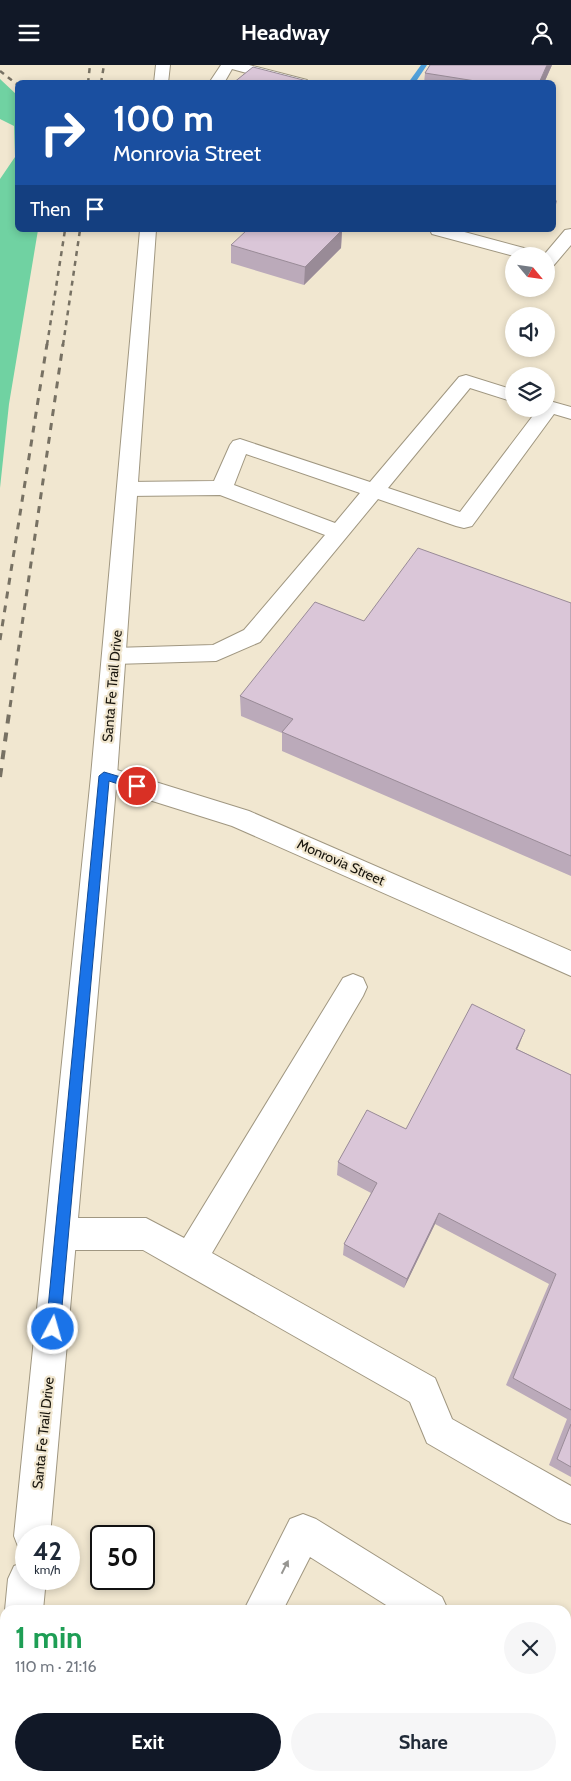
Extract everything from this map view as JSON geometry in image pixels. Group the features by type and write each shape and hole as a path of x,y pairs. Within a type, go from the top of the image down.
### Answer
{"main road":[{"path":"161,80 163,65"},
{"path":"218,80 228,65"},
{"path":"232,65 290,80"},
{"name":"Santa Fe Trail Drive","path":"35,1525 104,776 148,232"},
{"path":"445,232 505,248"},
{"path":"555,252 571,234"},
{"path":"114,656 216,653 252,636 466,381 505,393"},
{"path":"555,408 571,413"},
{"path":"222,488 240,445 464,521 540,417"},
{"path":"127,489 222,488 339,533"},
{"name":"Monrovia Street","path":"104,776 240,818 571,964"},
{"path":"190,1259 353,987"},
{"path":"62,1234 146,1235 422,1390 439,1431 571,1506"},
{"path":"266,1605 303,1532 421,1605"},
{"path":"24,1605 26,1590"},
{"path":"33,1605 34,1590"}],"green space":[{"path":"0,79 15,93 15,157 14,126 0,119"},
{"path":"15,157 15,232 38,232 9,404 0,488 0,179"}],"building":[{"path":"430,65 547,65 540,80 469,80 425,73"},
{"path":"253,67 303,80 237,80"},
{"path":"245,232 340,232 305,267 231,245"},
{"path":"418,548 571,603 571,856 282,732 293,719 240,696 315,602 364,621"},
{"path":"472,1004 525,1030 516,1049 571,1075 571,1410 513,1378 556,1274 439,1213 407,1279 344,1244 377,1183 338,1162 367,1110 406,1129"},
{"path":"571,1424 571,1467 557,1459"}],"waterway":[{"path":"414,80 424,65"}],"railway":[{"path":"88,80 90,65"},
{"path":"102,80 104,65"},
{"path":"0,71 15,83"},
{"path":"47,345 65,232"},
{"path":"63,345 80,232"},
{"path":"0,640 47,344"},
{"path":"10,707 63,344"},
{"path":"0,777 10,706"}],"route":[{"path":"53,1329 104,776 137,786"}]}
